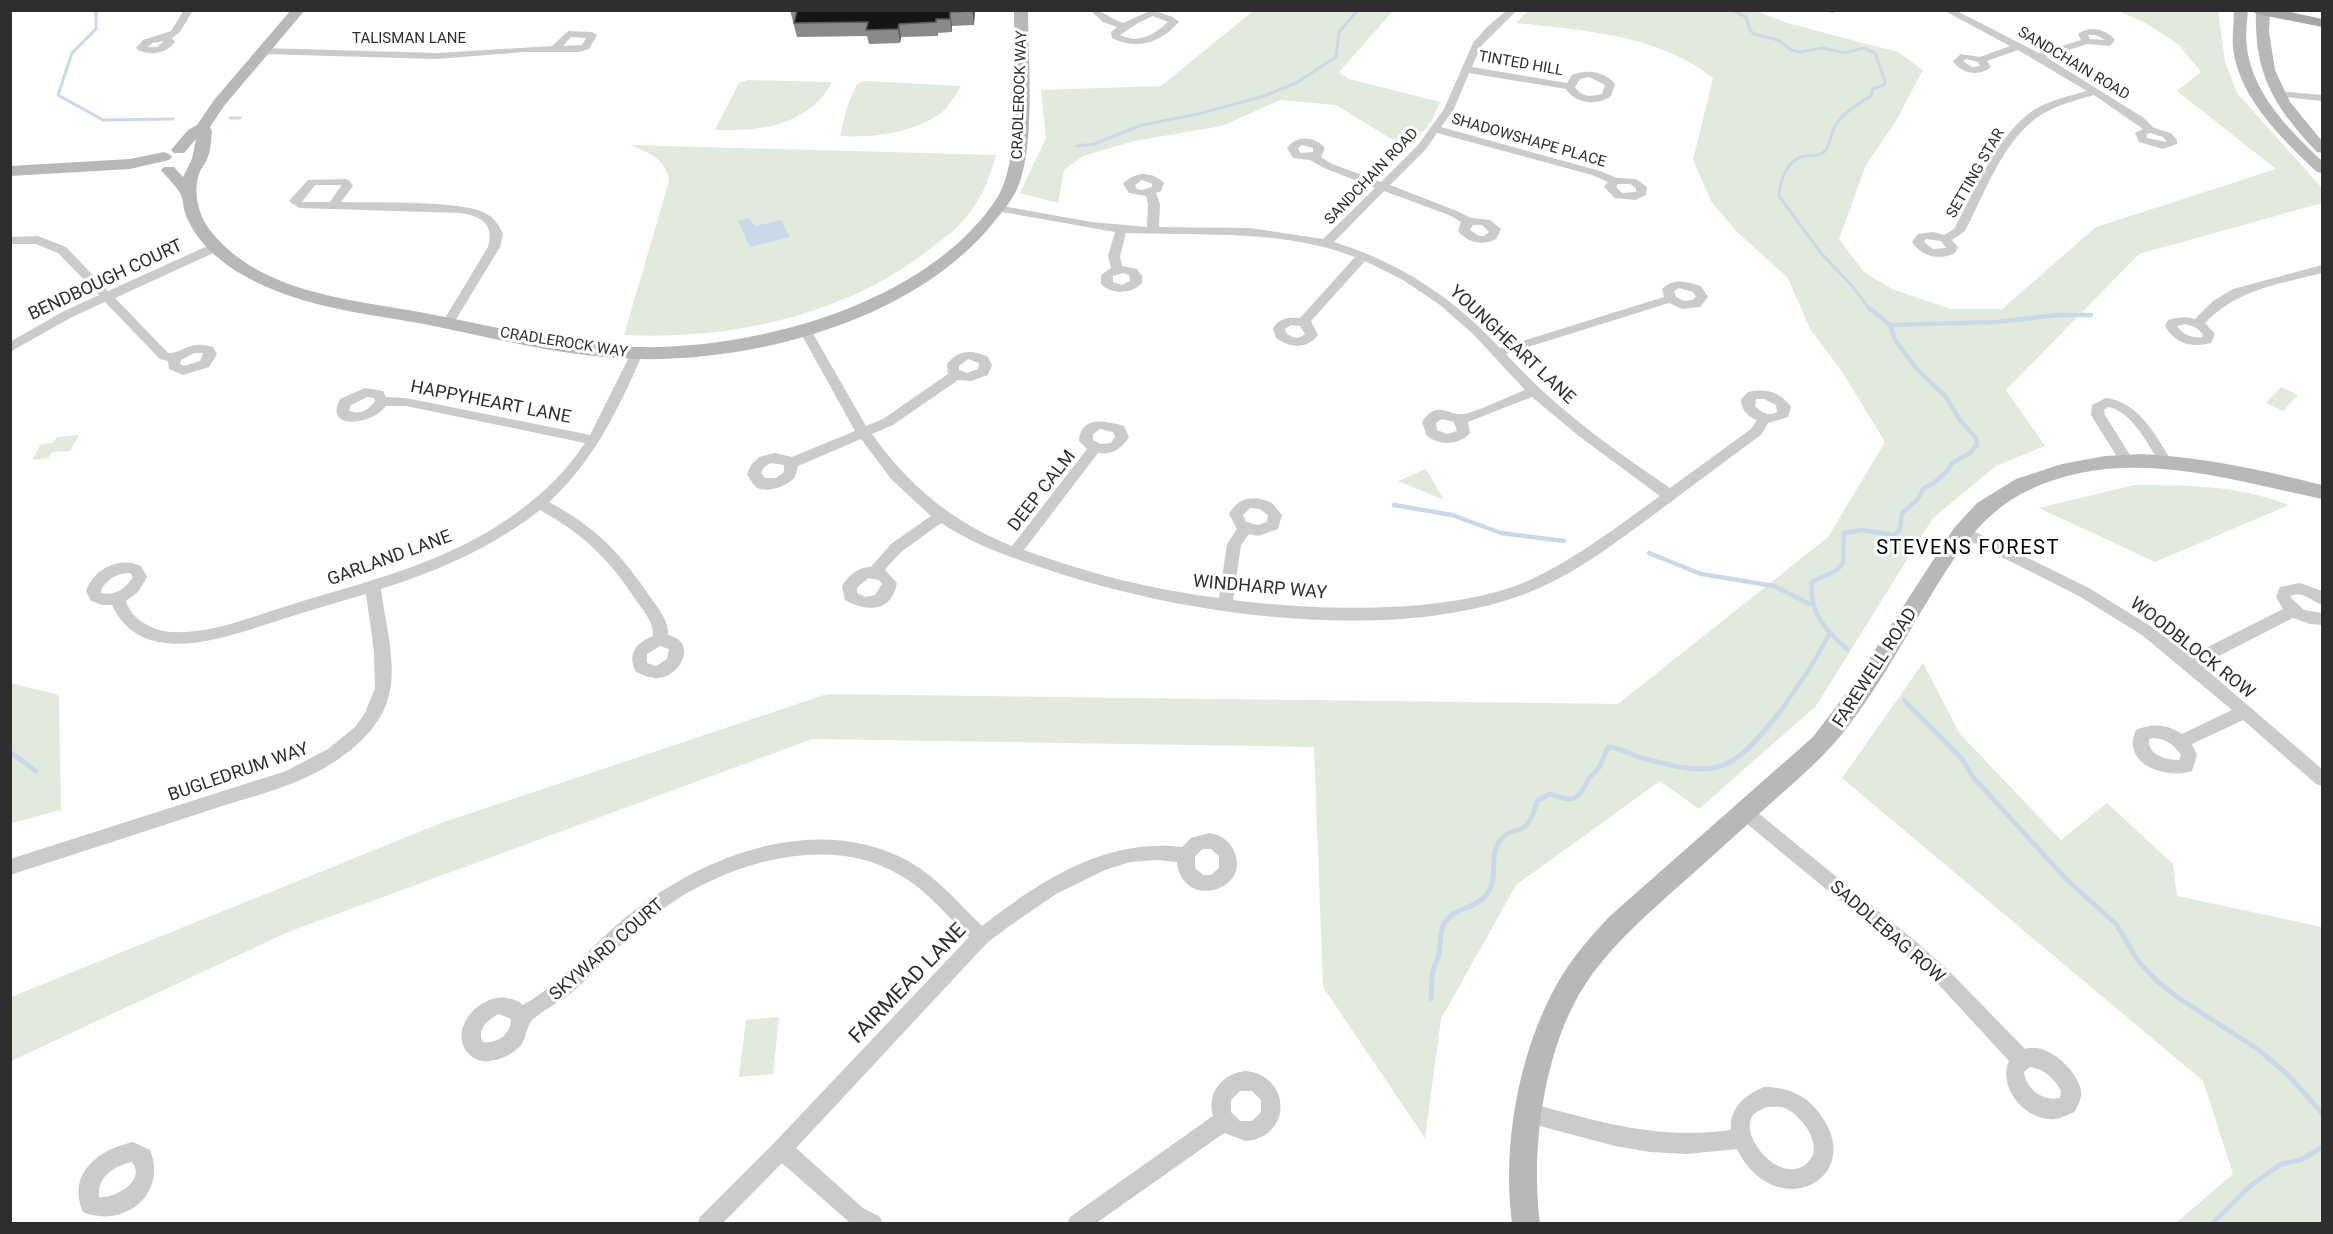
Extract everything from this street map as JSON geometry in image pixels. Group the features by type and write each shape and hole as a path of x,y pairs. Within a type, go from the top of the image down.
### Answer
{"main road":[{"path":"2261,11 2322,23"}],"street":[{"path":"166,38 178,28 189,10"},
{"name":"CRADLEROCK WAY","path":"189,194 169,161 193,133 202,128 219,103 299,10"},
{"name":"CRADLEROCK WAY","path":"202,128 205,130 199,156 191,174 190,208 196,221 216,247 251,272 291,289 334,301 557,344 637,353 707,350 805,330 882,300 924,276 960,249 998,208 1013,180 1020,152 1021,10"},
{"path":"1094,10 1106,20 1124,27 1154,13 1174,22 1139,44 1130,43 1115,36 1116,32 1124,27"},
{"name":"SANDCHAIN ROAD","path":"1326,243 1422,147 1449,109 1476,45 1490,29 1513,10"},
{"path":"1821,10 1833,10"},
{"name":"SANDCHAIN ROAD","path":"1947,10 2038,57 2140,120 2150,130"},
{"path":"2241,10 2240,48 2251,81 2282,128 2322,169"},
{"path":"2261,11 2262,52 2267,70 2288,110 2322,149"},
{"path":"2038,57 2087,41"},
{"path":"1982,60 2019,46"},
{"name":"TALISMAN LANE","path":"263,51 437,56 524,49 555,49"},
{"name":"TINTED HILL","path":"1466,69 1570,87"},
{"name":"SETTING STAR","path":"1945,239 1959,231 2014,134 2029,118 2065,100 2094,92"},
{"path":"2279,94 2322,98"},
{"name":"SHADOWSHAPE PLACE","path":"1436,129 1596,173 1615,181"},
{"path":"10,171 169,161 192,149 199,156 185,168 169,161"},
{"path":"1313,156 1328,166 1453,213 1468,222"},
{"path":"1149,194 1154,204 1153,230"},
{"path":"333,205 460,210 489,219 497,234 494,248 448,323"},
{"name":"YOUNGHEART LANE","path":"998,208 1121,229 1248,232 1326,243 1393,270 1431,292 1462,317 1534,391 1578,430 1669,495"},
{"path":"1117,270 1114,256 1121,229"},
{"path":"10,242 38,240 56,246 164,356 175,358"},
{"name":"BENDBOUGH COURT","path":"10,348 42,327 105,296 216,247"},
{"path":"1303,322 1362,257"},
{"path":"2197,324 2217,304 2237,292 2322,269"},
{"path":"1497,353 1670,299"},
{"name":"WINDHARP WAY","path":"805,330 840,398 864,433 898,477 917,497 941,516 966,531 1014,553 1097,580 1159,594 1225,605 1369,613 1412,611 1491,599 1543,580 1577,563 1756,432 1765,418"},
{"name":"GARLAND LANE","path":"118,598 122,612 145,631 157,636 187,638 219,632 373,587 472,547 506,527 539,503 581,461 605,424 637,353"},
{"path":"791,463 864,433 900,415 956,375"},
{"path":"1461,420 1534,391"},
{"name":"HAPPYHEART LANE","path":"381,401 406,402 594,440"},
{"path":"2126,460 2098,415 2097,408 2103,403 2114,403 2127,410 2165,461"},
{"name":"DEEP CALM","path":"1014,553 1095,448"},
{"name":"FAREWELL ROAD","path":"1526,1224 1523,1162 1534,1074 1551,1026 1575,976 1595,948 1821,744 1842,719 1963,531 1991,503 2027,482 2068,468 2126,460 2165,461 2241,472 2322,492"},
{"path":"539,503 578,525 611,555 658,621 661,630 660,640"},
{"path":"876,572 889,555 941,516"},
{"path":"1225,605 1234,544 1245,529"},
{"name":"WOODBLOCK ROW","path":"1963,531 2091,596 2147,631 2189,664 2322,780"},
{"name":"BUGLEDRUM WAY","path":"10,867 290,777 309,769 340,750 374,712 383,687 373,587"},
{"path":"2322,599 2309,590 2292,588 2285,591 2283,597 2293,611 2313,619 2322,619"},
{"path":"2189,664 2293,611"},
{"path":"2181,742 2244,712"},
{"name":"SADDLEBAG ROW","path":"1746,813 1913,950 1946,980 2021,1059"},
{"name":"SKYWARD COURT","path":"520,1017 561,992 633,922 674,891 728,865 780,851 848,850 896,863 925,884 981,938"},
{"name":"FAIRMEAD LANE","path":"707,1224 782,1149 981,938 1032,898 1059,881 1148,852 1185,855"},
{"path":"1764,1097 1779,1097 1803,1109 1814,1120 1821,1134 1824,1154 1818,1170 1806,1178 1794,1180 1780,1178 1765,1170 1750,1156 1742,1138 1741,1119 1746,1107 1764,1097"},
{"path":"1529,1113 1626,1137 1668,1144 1708,1143 1742,1138"},
{"path":"1077,1224 1225,1120"},
{"path":"782,1149 856,1215 873,1224"}],"shaded area":[{"path":"1253,11 1393,11 1339,72 1349,79 1440,102 1431,122 1408,149 1336,105 1280,100 1222,126 1134,141 1083,156 1064,170 1058,203 1020,193 1046,138 1041,90 1161,86"},
{"path":"1528,11 1757,11 1787,23 1898,52 1923,70 1896,121 1866,165 1839,239 1864,272 1892,289 1951,309 2002,309 2096,227 2276,169 2177,91 2201,72 2178,44 2147,24 2119,11 2218,11 2225,62 2237,93 2322,188 2322,203 2139,254 2006,390 2045,446 1996,466 1933,518 1816,706 1699,809 1660,781 1516,885 1441,1019 1425,1138 1323,987 1314,747 812,739 288,932 11,1061 11,997 441,823 827,694 1618,704 1828,537 1885,442 1843,373 1810,329 1788,278 1736,231 1711,201 1693,160 1713,78 1669,52 1645,44 1593,32 1516,23"},
{"path":"748,80 832,82 811,108 797,117 766,127 715,130 739,83"},
{"path":"866,81 961,86 950,104 941,113 906,130 879,135 840,136 847,107 857,84"},
{"path":"631,145 996,155 981,195 959,225 897,272 861,291 824,307 745,328 705,333 624,335 669,181 664,167 656,158"},
{"path":"2281,387 2298,395 2283,411 2266,403"},
{"path":"79,435 70,451 52,452 48,458 32,460 41,444 53,443 57,437"},
{"path":"1426,469 1444,500 1398,481"},
{"path":"2134,485 2213,487 2250,493 2289,505 2155,562 2039,508"},
{"path":"1923,663 1960,734 2061,840 2107,803 2173,864 2177,896 2322,927 2322,1223 2176,1223 2233,1174 2203,1081 1842,778"},
{"path":"10,683 59,695 61,810 11,823"},
{"path":"779,1017 773,1074 739,1077 746,1020"}],"water":[{"path":"749,218 755,226 781,220 790,237 750,247 738,221"}],"building":[{"path":"797,10 972,11 950,12 950,19 936,19 936,22 899,24 898,29 866,30 868,22 794,23"}],"waterway":[{"path":"96,10 96,29 72,53 58,95 103,120 173,119"},
{"path":"1077,146 1094,144 1142,125 1198,114 1264,96 1296,83 1336,57 1339,32 1358,10"},
{"path":"1732,10 1746,17 1750,30 1754,34 1778,40 1791,50 1800,52 1823,48 1845,53 1863,48 1875,53 1885,81 1884,85 1873,89 1871,96 1842,117 1835,126 1824,152 1819,155 1801,157 1791,163 1782,179 1779,196 1821,253 1853,287 1870,310"},
{"path":"230,118 240,118"},
{"path":"1869,308 1890,325"},
{"path":"1890,325 1996,322 2057,315 2091,315"},
{"path":"1847,649 1820,620 1813,602 1812,582 1837,570 1843,563 1844,533 1862,530 1894,535 1900,529 1902,513 1917,500 1924,488 1934,483 1952,463 1970,453 1977,445 1976,438 1960,420 1946,397 1915,367 1895,340 1890,325"},
{"path":"1394,505 1452,515 1501,533 1564,541"},
{"path":"1649,553 1701,574 1774,586 1810,604"},
{"path":"1780,712 1812,665 1830,633"},
{"path":"1904,700 1915,712"},
{"path":"1431,999 1432,974 1439,954 1445,922 1455,913 1486,896 1492,885 1494,854 1499,842 1504,836 1519,830 1528,823 1537,801 1550,794 1569,799 1581,793 1598,769 1608,747 1687,768 1705,769 1720,766 1735,759 1749,748 1781,710"},
{"path":"1914,710 1962,759 1973,777 2067,880 2116,924 2138,961 2157,981 2180,999 2259,1050 2288,1075 2322,1113"},
{"path":"10,752 36,771"},
{"path":"2212,1224 2250,1186 2281,1164 2301,1160 2322,1147"}],"district":[{"name":"STEVENS FOREST","path":"1968,547"}]}
